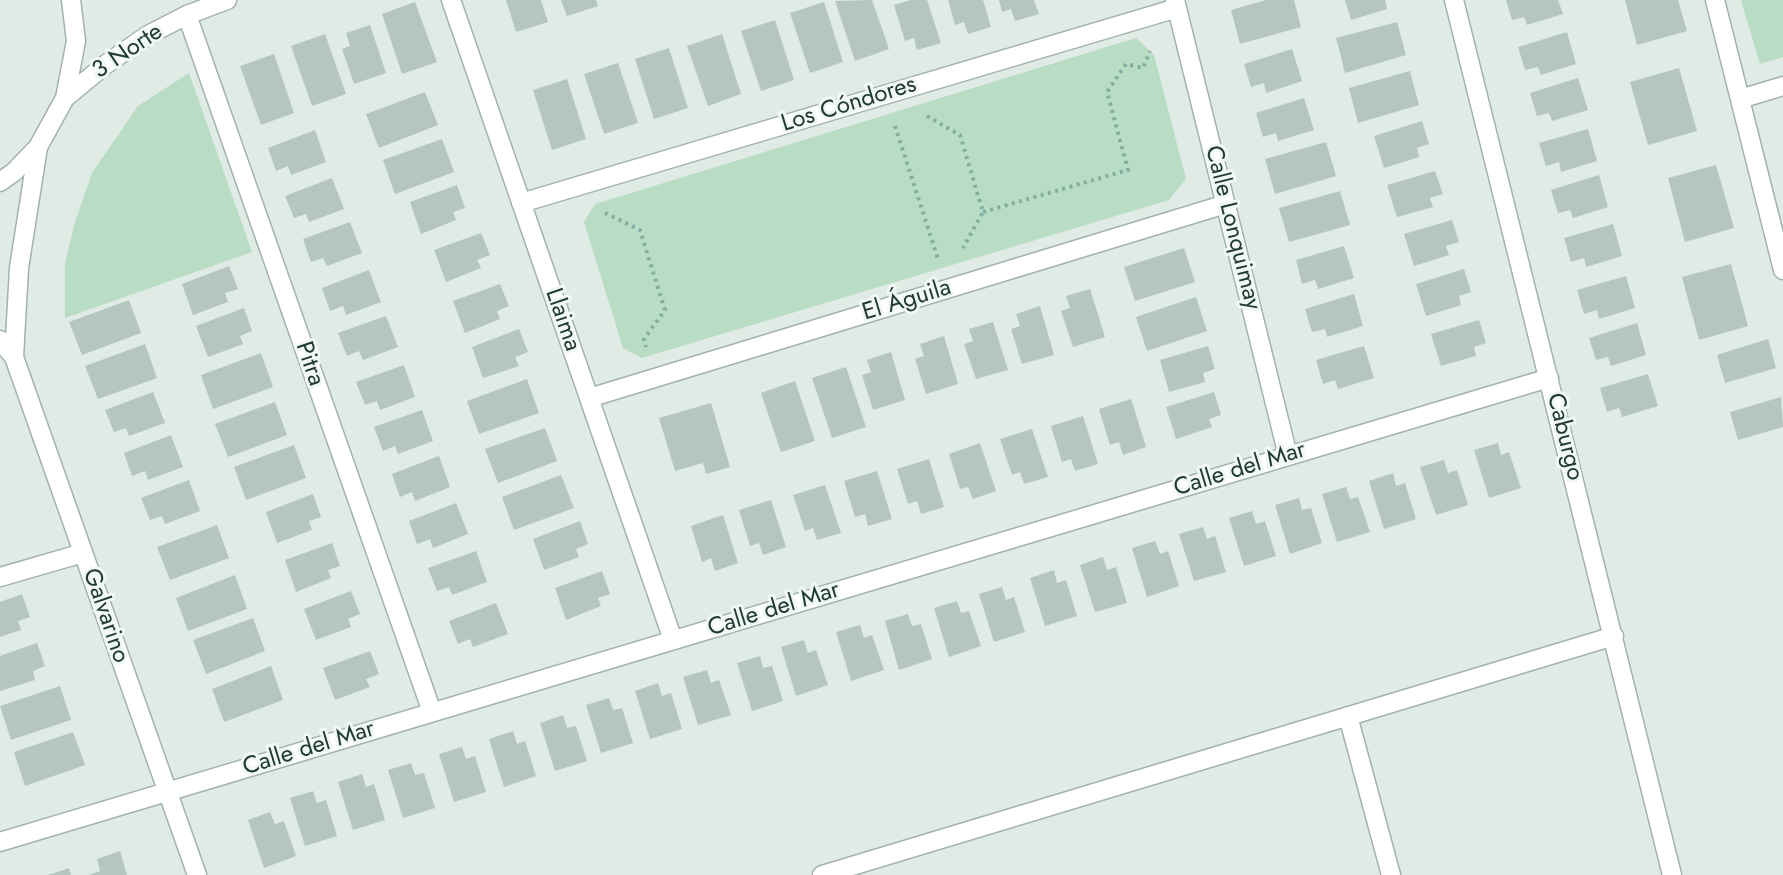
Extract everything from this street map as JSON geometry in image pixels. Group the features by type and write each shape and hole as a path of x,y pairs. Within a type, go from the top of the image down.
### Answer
{"street":[{"path":"0,182 15,172 38,147 65,98 73,69 76,40 71,0"},
{"name":"3 Norte","path":"65,98 105,65 148,35 186,15 227,0"},
{"name":"Llaima","path":"451,0 673,640"},
{"name":"Caburgo","path":"1454,0 1672,875"},
{"path":"1715,0 1783,270"},
{"name":"Los Cóndores","path":"521,203 1151,15 1176,4"},
{"name":"Calle Lonquimay","path":"1176,4 1288,456"},
{"name":"Pitra","path":"186,15 432,712"},
{"path":"1740,99 1783,86"},
{"name":"Galvarino","path":"7,359 38,147"},
{"name":"El Águila","path":"589,398 1226,204"},
{"name":"Galvarino","path":"0,340 83,553 197,875"},
{"name":"Calle del Mar","path":"0,842 1549,378"},
{"path":"0,578 83,553"},
{"path":"822,875 1614,636"},
{"path":"1348,716 1391,875"}],"path":[{"path":"983,212 1128,170 1107,92 1126,64 1143,68 1155,39 1151,15"},
{"path":"926,115 960,135 983,212 966,247 956,250"},
{"path":"905,121 894,124 947,289"},
{"path":"602,211 640,231 665,310 644,339 654,378"},
{"path":"937,256 946,253"}],"green space":[{"path":"1741,0 1783,0 1783,57 1760,64"},
{"path":"1136,38 1154,55 1186,179 1169,200 642,358 623,348 584,222 595,204"},
{"path":"189,73 252,252 65,318 65,264 74,225 92,173 138,106"}],"building":[{"path":"506,0 541,0 548,22 516,32"},
{"path":"561,0 596,0 598,6 567,16"},
{"path":"872,0 889,49 855,61 835,1"},
{"path":"911,0 927,0 941,43 917,50 914,38 905,41 894,5"},
{"path":"948,0 983,0 991,27 968,34 964,22 955,25"},
{"path":"999,0 1034,0 1039,14 1015,21 1011,9 1002,12"},
{"path":"1266,0 1294,0 1301,27 1240,44 1231,10"},
{"path":"1345,0 1385,0 1387,9 1351,20"},
{"path":"1506,0 1558,0 1563,14 1527,25 1524,17 1512,20"},
{"path":"1625,0 1678,0 1687,31 1637,45"},
{"path":"415,2 437,62 402,74 382,14"},
{"path":"824,2 843,62 810,73 790,13"},
{"path":"775,20 794,80 761,91 741,31"},
{"path":"1397,22 1406,55 1345,73 1336,38"},
{"path":"370,25 386,73 354,84 342,49 350,46 346,33"},
{"path":"1567,32 1576,64 1541,75 1538,67 1525,70 1518,47"},
{"path":"325,34 346,94 312,106 291,46"},
{"path":"722,34 741,94 708,106 687,46"},
{"path":"669,48 688,108 654,119 635,59"},
{"path":"1292,49 1302,81 1266,93 1264,83 1251,87 1244,64"},
{"path":"274,54 294,113 261,125 240,66"},
{"path":"618,63 638,123 604,134 584,74"},
{"path":"1679,68 1697,131 1648,145 1630,82"},
{"path":"1410,71 1419,105 1358,123 1349,88"},
{"path":"1578,78 1588,110 1552,121 1549,113 1537,116 1530,93"},
{"path":"567,79 586,139 552,150 533,90"},
{"path":"425,92 438,125 379,148 366,114"},
{"path":"1304,98 1314,130 1278,141 1276,133 1263,137 1256,113"},
{"path":"1422,121 1429,144 1417,148 1419,157 1384,168 1374,136"},
{"path":"1588,129 1597,161 1561,172 1559,162 1546,166 1539,143"},
{"path":"315,130 326,162 291,175 288,166 276,171 268,148"},
{"path":"442,139 454,172 395,194 383,160"},
{"path":"1326,142 1336,176 1275,194 1265,159"},
{"path":"1716,165 1734,228 1685,242 1668,178"},
{"path":"1435,171 1443,194 1430,198 1433,207 1397,217 1387,185"},
{"path":"1599,175 1608,207 1573,218 1570,210 1558,213 1551,190"},
{"path":"332,178 344,209 309,222 306,214 294,218 285,196"},
{"path":"457,185 465,208 453,212 456,220 421,234 410,202"},
{"path":"1340,191 1350,225 1289,242 1279,208"},
{"path":"1452,220 1459,242 1446,246 1449,255 1414,266 1404,234"},
{"path":"350,222 362,253 327,266 323,258 311,262 303,239"},
{"path":"1613,224 1622,256 1586,267 1584,258 1571,262 1564,238"},
{"path":"481,233 490,255 477,260 481,268 446,282 434,250"},
{"path":"1344,246 1354,278 1318,289 1315,280 1302,284 1296,260"},
{"path":"1184,248 1195,282 1135,301 1124,267"},
{"path":"1731,264 1748,326 1699,340 1682,277"},
{"path":"229,266 238,289 225,293 228,302 193,315 182,284"},
{"path":"1464,269 1471,292 1459,296 1461,305 1426,316 1416,284"},
{"path":"369,270 381,302 346,315 343,306 330,311 322,288"},
{"path":"1626,276 1635,308 1599,319 1597,310 1584,314 1577,290"},
{"path":"500,284 509,306 497,311 500,319 465,333 453,301"},
{"path":"1090,289 1105,337 1073,347 1061,311 1070,308 1066,296"},
{"path":"1354,294 1363,326 1327,337 1325,329 1312,332 1305,309"},
{"path":"1196,297 1207,331 1147,351 1136,317"},
{"path":"129,300 141,333 82,355 69,322"},
{"path":"1040,306 1054,355 1022,364 1011,329 1020,326 1016,314"},
{"path":"244,308 252,331 240,336 243,344 208,357 196,326"},
{"path":"386,316 398,347 363,360 359,351 347,356 338,333"},
{"path":"1479,320 1486,343 1474,347 1476,356 1441,366 1431,334"},
{"path":"993,322 1008,370 976,379 964,344 973,341 969,329"},
{"path":"1637,323 1646,355 1611,366 1608,357 1596,360 1589,338"},
{"path":"519,329 528,352 515,357 519,366 483,378 472,347"},
{"path":"944,336 958,384 926,394 915,359 924,356 920,344"},
{"path":"1768,339 1776,368 1725,383 1717,355"},
{"path":"145,344 157,378 98,399 85,366"},
{"path":"1208,346 1215,369 1203,373 1205,382 1169,392 1160,360"},
{"path":"1364,346 1374,378 1338,389 1335,380 1323,384 1316,360"},
{"path":"891,352 905,400 873,410 862,375 871,372 867,360"},
{"path":"261,353 273,387 213,409 201,375"},
{"path":"404,365 415,397 380,410 377,401 365,405 356,382"},
{"path":"846,367 866,427 832,438 812,378"},
{"path":"1648,374 1658,406 1622,417 1619,408 1607,412 1600,388"},
{"path":"527,379 539,413 479,434 467,401"},
{"path":"795,381 815,441 781,452 761,393"},
{"path":"153,392 165,423 129,436 126,428 114,432 105,410"},
{"path":"1214,392 1221,415 1209,419 1212,427 1176,439 1166,407"},
{"path":"1781,397 1783,427 1738,440 1730,412"},
{"path":"1131,399 1146,447 1123,455 1119,442 1110,445 1099,409"},
{"path":"275,402 287,435 228,457 215,424"},
{"path":"711,403 730,467 706,474 703,463 675,471 659,418"},
{"path":"422,410 433,441 398,454 395,446 383,451 374,427"},
{"path":"1083,416 1098,464 1075,471 1071,459 1062,462 1051,426"},
{"path":"545,428 557,461 498,483 485,449"},
{"path":"1032,429 1048,477 1024,484 1020,472 1012,475 1000,439"},
{"path":"171,435 183,467 148,480 145,471 132,476 124,453"},
{"path":"980,443 996,491 973,499 968,487 960,489 949,454"},
{"path":"1498,443 1501,455 1509,452 1521,488 1489,498 1474,450"},
{"path":"294,445 306,478 246,500 234,467"},
{"path":"439,456 450,487 415,501 412,492 400,497 392,474"},
{"path":"929,459 944,507 921,514 917,501 908,504 897,469"},
{"path":"1444,460 1448,473 1457,470 1468,505 1436,515 1420,467"},
{"path":"877,471 892,519 868,526 865,514 855,517 844,481"},
{"path":"1393,473 1396,486 1405,483 1416,519 1384,529 1369,481"},
{"path":"561,475 574,508 514,530 502,497"},
{"path":"189,480 200,511 165,524 162,516 150,520 141,498"},
{"path":"825,485 841,533 817,540 813,528 805,531 793,495"},
{"path":"1346,487 1350,499 1358,497 1370,532 1337,542 1322,494"},
{"path":"313,494 321,517 309,521 312,530 277,543 266,512"},
{"path":"1299,498 1302,510 1311,508 1322,543 1290,554 1275,505"},
{"path":"771,500 786,547 763,555 759,543 750,546 739,510"},
{"path":"456,503 468,534 433,548 430,539 417,544 409,521"},
{"path":"1252,511 1256,524 1265,521 1276,556 1244,566 1229,518"},
{"path":"723,515 738,563 715,571 711,558 702,562 691,526"},
{"path":"580,521 588,544 576,549 579,557 544,570 533,539"},
{"path":"217,525 229,558 170,580 157,547"},
{"path":"1203,527 1207,539 1215,536 1226,572 1194,581 1179,534"},
{"path":"1155,541 1160,554 1168,551 1179,586 1147,597 1132,548"},
{"path":"332,543 340,566 328,570 331,578 296,592 285,560"},
{"path":"476,551 487,582 452,595 449,587 437,591 428,568"},
{"path":"1103,557 1107,570 1116,567 1127,603 1095,612 1080,565"},
{"path":"1054,570 1057,583 1066,580 1077,616 1045,626 1030,578"},
{"path":"602,571 610,594 598,598 601,606 566,620 555,588"},
{"path":"235,575 247,609 188,631 176,598"},
{"path":"1002,587 1006,600 1014,597 1025,632 994,642 979,594"},
{"path":"351,591 360,614 348,619 351,627 316,640 304,609"},
{"path":"22,594 30,617 18,621 21,630 0,637 0,602"},
{"path":"957,601 961,613 969,611 981,646 949,657 934,608"},
{"path":"496,603 508,634 473,647 470,639 458,644 449,621"},
{"path":"908,614 912,626 921,624 932,659 899,670 885,621"},
{"path":"253,618 265,651 206,674 193,640"},
{"path":"860,625 864,638 872,635 884,670 851,681 836,632"},
{"path":"804,640 808,653 816,650 828,685 796,696 781,647"},
{"path":"37,643 45,666 33,671 35,680 0,691 0,656"},
{"path":"370,651 379,674 366,679 370,687 335,700 323,668"},
{"path":"760,656 763,668 772,666 783,701 752,711 737,663"},
{"path":"271,666 283,700 224,722 212,689"},
{"path":"707,670 711,683 719,680 731,715 698,725 683,677"},
{"path":"658,683 662,696 671,693 682,729 650,739 635,691"},
{"path":"60,686 71,720 11,740 0,706"},
{"path":"609,698 613,710 622,708 633,743 601,753 586,705"},
{"path":"563,715 567,728 576,726 587,761 555,771 540,723"},
{"path":"513,731 517,744 525,741 536,776 504,787 489,739"},
{"path":"73,732 85,765 25,786 14,752"},
{"path":"462,747 466,759 475,756 486,792 454,802 439,754"},
{"path":"411,763 415,775 424,773 435,808 403,818 388,770"},
{"path":"362,774 366,787 374,784 385,820 353,830 338,782"},
{"path":"313,791 317,803 326,800 337,836 305,846 290,798"},
{"path":"270,812 275,824 284,821 296,856 264,868 248,820"},
{"path":"120,851 127,875 89,875 100,871 97,859"},
{"path":"69,868 71,875 48,875"}]}
